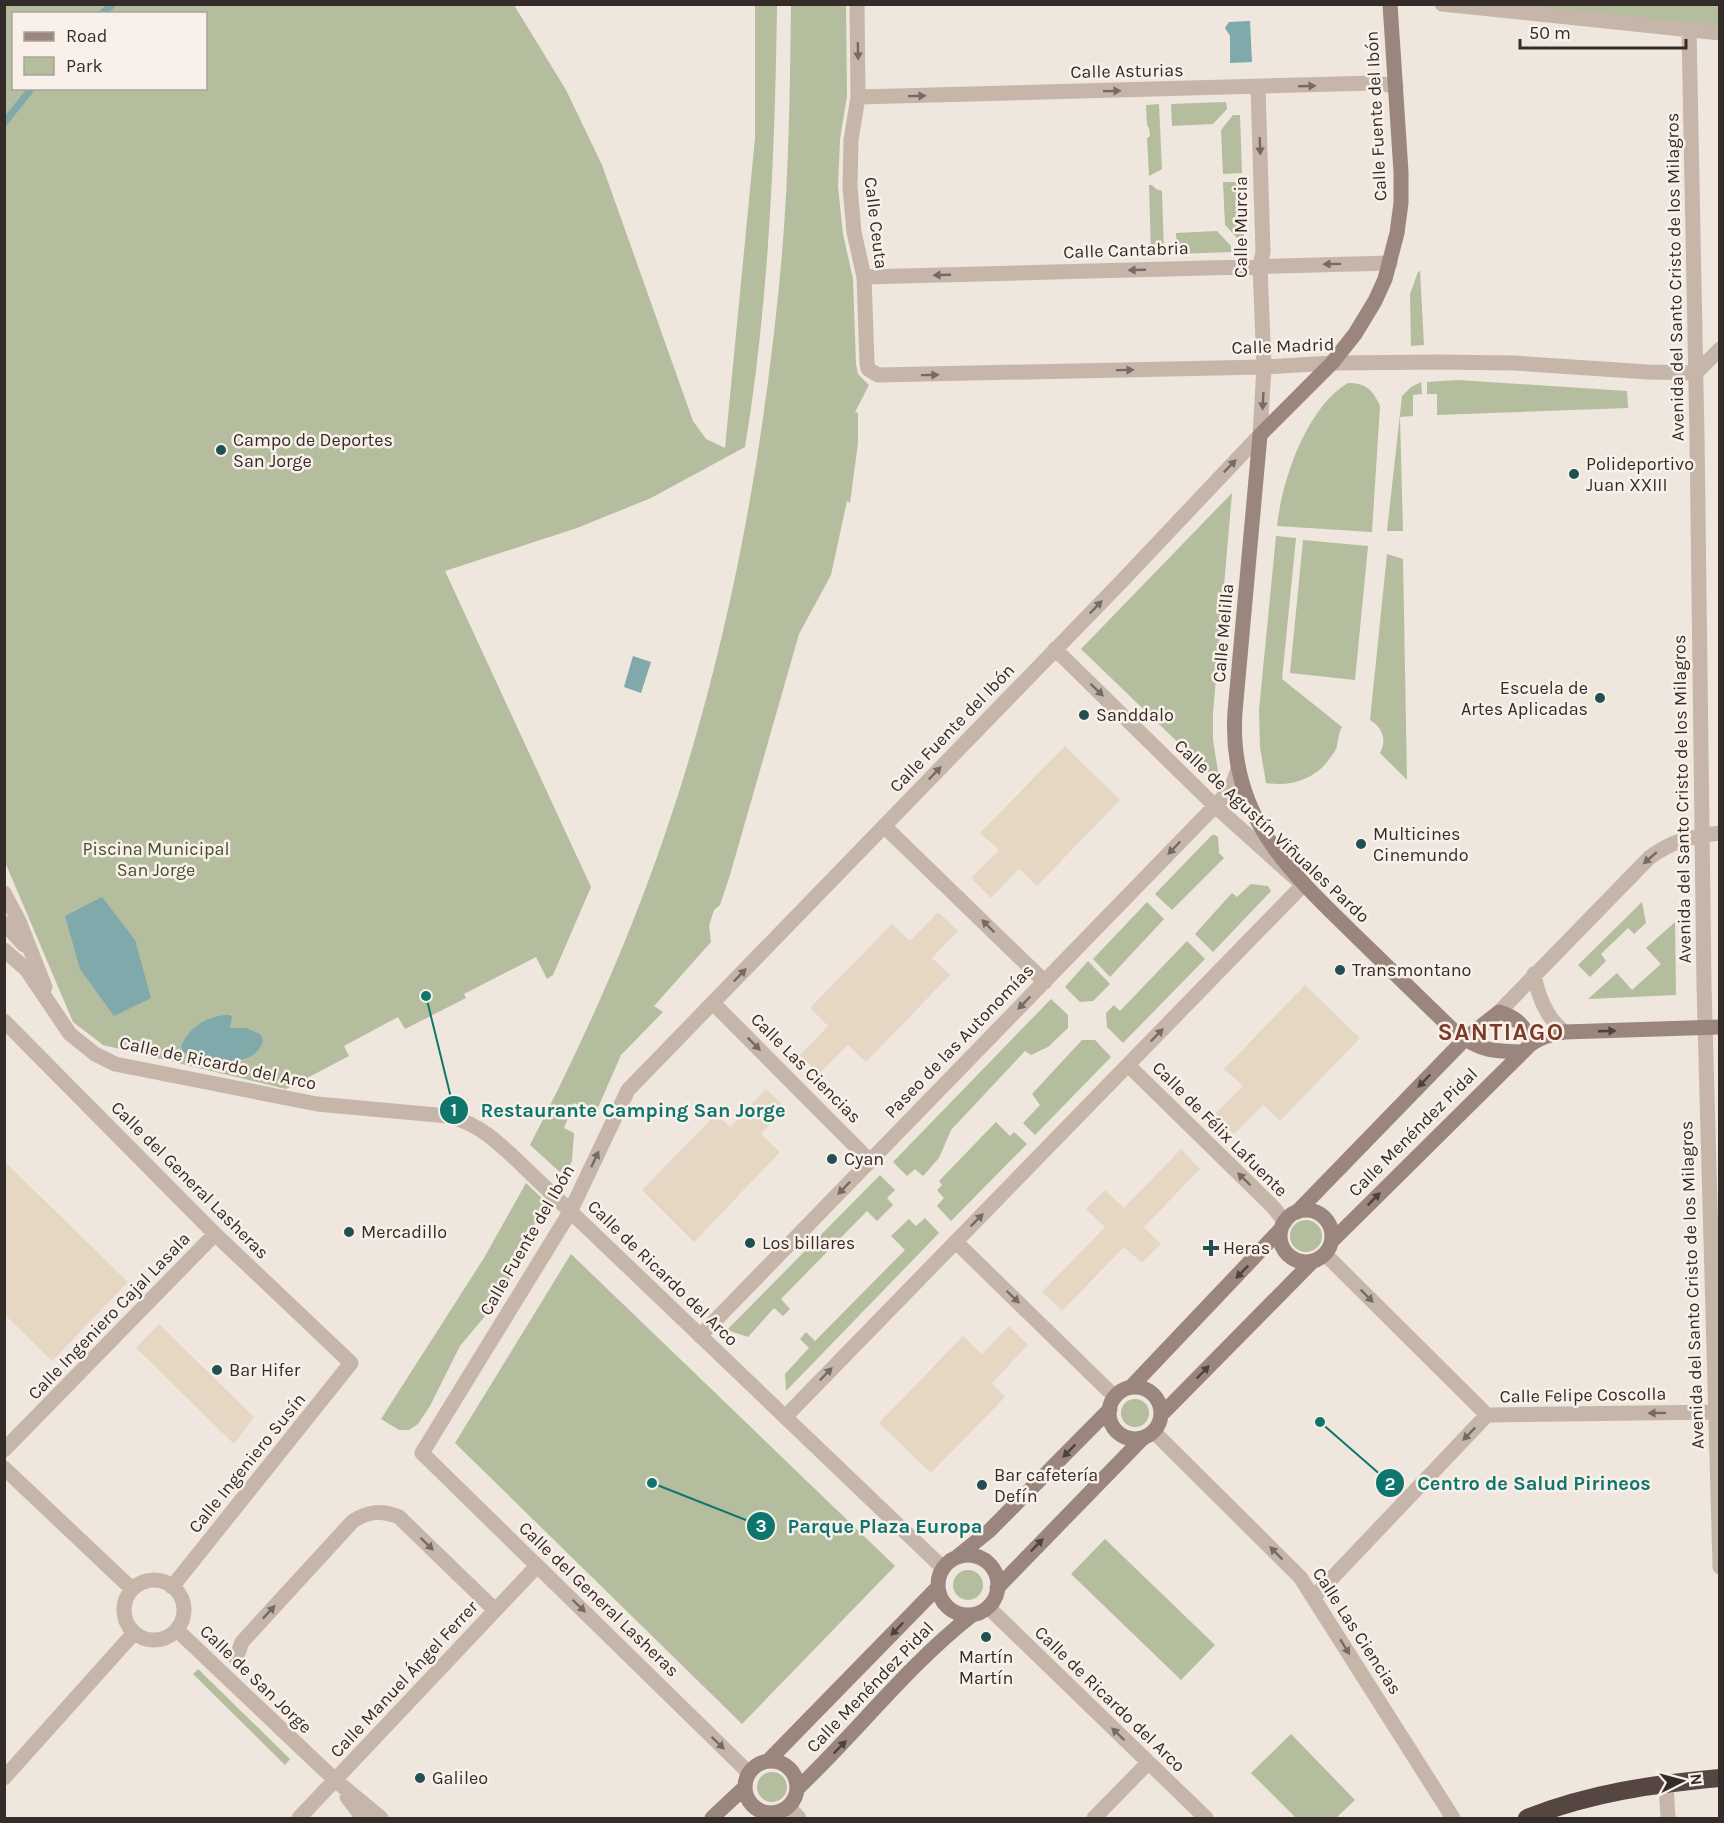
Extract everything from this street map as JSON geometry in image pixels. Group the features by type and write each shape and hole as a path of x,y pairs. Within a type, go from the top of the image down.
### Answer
{"highway":[{"path":"1527,1818 1588,1798 1622,1790 1719,1778"}],"main road":[{"name":"Calle Fuente del Ibón","path":"1260,435 1332,363 1355,334 1366,316 1390,263 1401,203 1401,172 1390,4"},
{"name":"Calle Melilla","path":"1260,435 1234,731 1238,769 1246,800 1263,832 1303,885"},
{"name":"Calle de Agustín Viñuales Pardo","path":"1303,885 1456,1033 1465,1039"},
{"name":"Calle Menéndez Pidal","path":"1131,1387 1465,1039 1499,1012"},
{"path":"1499,1012 1512,1016 1525,1029 1526,1048"},
{"name":"Calle Menéndez Pidal","path":"1162,1414 1526,1048 1550,1034 1564,1032 1712,1027"},
{"name":"Calle Menéndez Pidal","path":"1465,1039 1479,1048 1490,1051 1526,1048"},
{"path":"1304,1210 1320,1214 1330,1225 1324,1252 1305,1263 1290,1257 1281,1244 1288,1221 1304,1210"},
{"path":"958,1556 978,1557 993,1569 997,1578 994,1599 988,1607 972,1615 953,1611 940,1596 939,1577 943,1568 989,1531 1112,1403 1131,1387 1144,1388 1155,1395 1161,1407 1161,1420 997,1588"},
{"path":"1112,1403 1111,1422 1118,1433 1130,1438 1148,1435"},
{"name":"Calle Menéndez Pidal","path":"768,1761 938,1587"},
{"name":"Calle Menéndez Pidal","path":"798,1788 946,1635 972,1615"},
{"path":"712,1818 761,1763 768,1761 775,1761 789,1767 794,1773 798,1788 794,1802 783,1814 767,1814 754,1807 749,1801 747,1780"}],"street":[{"name":"Calle Ceuta","path":"857,4 858,98 851,140 850,187 854,232 864,278 867,363 872,373"},
{"path":"1442,4 1719,33"},
{"name":"Avenida del Santo Cristo de los Milagros","path":"1689,30 1703,835 1712,1027 1719,1567"},
{"name":"Calle Asturias","path":"858,98 1374,83 1396,86"},
{"name":"Calle Murcia","path":"1258,87 1263,252 1260,266 1264,367"},
{"name":"Calle Cantabria","path":"864,278 1390,263"},
{"path":"1696,373 1719,349"},
{"name":"Calle Madrid","path":"872,373 884,376 1264,367 1332,363 1514,363 1696,373"},
{"name":"Calle Melilla","path":"1260,435 1264,367"},
{"name":"Calle Fuente del Ibón","path":"422,1453 570,1212 628,1090 1260,435"},
{"name":"Calle de Agustín Viñuales Pardo","path":"1055,649 1215,806 1303,885"},
{"name":"Paseo de las Autonomías","path":"700,1335 1215,806 1231,789 1238,769"},
{"path":"884,826 1045,982"},
{"name":"Calle Menéndez Pidal","path":"1499,1012 1649,858 1677,841 1719,833"},
{"path":"786,1416 1303,885"},
{"path":"4,892 19,921 54,1010"},
{"path":"4,923 33,957"},
{"name":"Calle de Ricardo del Arco","path":"4,950 26,969 70,1034 95,1054 115,1064 317,1104 417,1112 464,1120 482,1129 786,1416 943,1568"},
{"path":"1534,974 1544,1008 1557,1027 1564,1032"},
{"name":"Calle Las Ciencias","path":"713,1003 870,1161"},
{"name":"Calle del General Lasheras","path":"4,1021 215,1234 351,1363"},
{"name":"Calle de Félix Lafuente","path":"1128,1065 1288,1221"},
{"name":"Calle Ingeniero Cajal Lasala","path":"4,1450 215,1234"},
{"path":"956,1242 1112,1403"},
{"path":"1324,1252 1487,1415"},
{"name":"Calle Ingeniero Susín","path":"172,1587 351,1363"},
{"name":"Calle Felipe Coscolla","path":"1314,1597 1487,1415 1717,1412"},
{"name":"Calle Las Ciencias","path":"1148,1435 1300,1577 1453,1818"},
{"name":"Calle del General Lasheras","path":"422,1453 537,1566 747,1780"},
{"path":"4,1468 132,1589"},
{"path":"236,1659 242,1642 353,1521 361,1516 380,1512 399,1517 495,1610"},
{"name":"Calle Manuel Ángel Ferrer","path":"299,1818 537,1566"},
{"path":"152,1580 172,1587 178,1592 184,1608 184,1616 177,1630 164,1639 156,1641 134,1633 125,1619 124,1611 124,1603 132,1589 145,1581 152,1580"},
{"name":"Calle de Ricardo del Arco","path":"988,1607 1206,1818"},
{"name":"Calle de San Jorge","path":"177,1630 335,1780 381,1818"},
{"path":"4,1778 134,1633"},
{"path":"1094,1818 1148,1763"},
{"name":"Calle de San Jorge","path":"335,1780 363,1818"},
{"path":"1666,1783 1668,1818"}],"green space":[{"name":"Piscina Municipal San Jorge","path":"4,5 514,5 566,90 602,165 693,421 706,439 725,448 755,138 755,5 777,5 775,116 765,282 745,447 651,498 577,528 445,571 591,887 553,975 547,979 536,957 464,994 466,998 405,1029 398,1017 344,1046 349,1056 286,1089 103,1045 73,1022 5,862"},
{"path":"791,5 846,5 847,96 840,139 838,187 843,234 853,279 856,364 858,374 869,385 855,412 858,413 858,443 850,503 847,501 831,575 799,634 730,875 720,905 714,910 709,926 711,942 654,1006 663,1012 621,1055 596,1112 574,1103 564,1128 574,1133 572,1161 567,1172 562,1174 530,1145 598,1003 657,857 703,710 739,560 765,407 782,254 788,160"},
{"path":"1499,5 1719,5 1719,26"},
{"path":"1226,102 1227,109 1213,124 1172,126 1171,104"},
{"path":"1159,104 1162,169 1149,176 1147,138 1150,136 1146,105"},
{"path":"1233,115 1240,115 1242,173 1223,174 1221,130"},
{"path":"1223,182 1242,182 1244,238 1238,239 1225,225"},
{"path":"1149,185 1162,191 1164,254 1151,255"},
{"path":"1217,231 1231,246 1231,252 1177,254 1176,233"},
{"path":"1420,271 1424,345 1411,346 1410,294"},
{"path":"1458,380 1627,391 1628,408 1437,415 1437,394 1427,394 1427,382"},
{"path":"1421,382 1422,394 1413,395 1413,416 1400,417 1403,531 1387,531 1402,396 1411,387"},
{"path":"1348,383 1360,384 1368,388 1380,406 1372,532 1277,526 1284,488 1308,427 1333,394"},
{"path":"1232,493 1213,713 1213,740 1219,777 1217,780 1081,649"},
{"path":"1276,536 1296,538 1282,679 1342,727 1336,750 1318,771 1302,780 1285,784 1266,783 1260,747 1259,710"},
{"path":"1303,540 1368,546 1355,680 1290,673"},
{"path":"1387,554 1403,559 1407,780 1380,753 1383,743 1381,731 1370,720"},
{"path":"1212,835 1218,837 1219,853 1224,858 1172,910 1155,894"},
{"path":"1251,884 1268,886 1271,891 1213,952 1195,934 1232,893 1237,897"},
{"path":"1147,902 1164,919 1110,977 1093,959"},
{"path":"1642,902 1646,923 1634,934 1628,928 1601,954 1606,961 1590,977 1578,965"},
{"path":"1675,922 1676,995 1588,999 1617,973 1632,990 1661,964 1646,948"},
{"path":"1187,941 1205,959 1123,1043 1107,1027 1106,1013 1114,1005 1120,1011"},
{"path":"1088,961 1110,984 1093,1001 1080,1002 1065,987"},
{"path":"1051,999 1068,1015 1068,1028 1048,1047 1031,1055 1025,1051 951,1130 939,1158 923,1176 915,1169 907,1176 893,1162"},
{"path":"1082,1040 1095,1040 1111,1057 1035,1135 1023,1123 1040,1105 1032,1094"},
{"path":"996,1122 1010,1136 1014,1132 1027,1144 951,1221 937,1206 944,1198 937,1190 942,1185 939,1181"},
{"path":"880,1175 895,1190 887,1198 893,1205 877,1221 867,1211 781,1299 790,1309 783,1316 774,1308 748,1337 727,1330"},
{"path":"526,1183 547,1203 522,1246 505,1292 460,1346 430,1406 418,1424 409,1430 399,1430 381,1419 484,1258"},
{"path":"925,1218 939,1233 786,1391 785,1374 809,1348 800,1339 806,1332 815,1341 905,1250 891,1236 909,1219 916,1226"},
{"path":"1306,1220 1317,1225 1322,1236 1317,1247 1306,1252 1295,1247 1290,1236 1295,1225"},
{"path":"571,1254 895,1566 742,1724 455,1443"},
{"path":"1135,1399 1145,1403 1149,1413 1145,1423 1135,1427 1125,1423 1121,1413 1125,1403"},
{"path":"1105,1539 1215,1645 1181,1680 1071,1574"},
{"path":"968,1570 978,1575 983,1585 978,1595 968,1600 958,1595 953,1585 958,1575"},
{"path":"198,1669 290,1759 285,1765 193,1674"},
{"path":"1291,1734 1355,1800 1336,1818 1296,1818 1251,1773"},
{"path":"772,1772 782,1777 787,1787 782,1797 772,1802 762,1797 757,1787 762,1777"}],"shaded area":[{"path":"1065,746 1120,800 1037,886 1019,869 991,898 971,878 999,850 980,833"},
{"path":"938,912 958,931 932,958 950,975 866,1062 848,1045 819,1074 800,1055 828,1026 810,1008 892,924 910,941"},
{"path":"1305,985 1360,1038 1280,1121 1263,1105 1234,1134 1214,1115 1243,1086 1224,1069"},
{"path":"766,1089 786,1108 761,1134 780,1152 694,1242 642,1190 716,1114 730,1127"},
{"path":"1181,1149 1200,1169 1144,1227 1161,1244 1142,1263 1124,1247 1062,1311 1042,1292 1105,1227 1086,1209 1105,1190 1124,1208"},
{"path":"4,1161 128,1282 52,1361 5,1315"},
{"path":"159,1324 254,1417 234,1444 136,1348"},
{"path":"1009,1326 1028,1345 992,1383 1005,1397 931,1473 879,1423 963,1336 982,1354"}],"water":[{"path":"1250,21 1252,62 1230,63 1230,36 1225,28 1229,22"},
{"path":"633,656 651,662 641,693 624,687"},
{"path":"102,897 135,940 151,998 114,1016 80,969 65,916"},
{"path":"224,1015 232,1017 230,1028 246,1028 260,1034 263,1039 259,1049 251,1056 241,1060 229,1061 203,1059 183,1052 181,1046 193,1029 210,1018"}],"waterway":[{"path":"103,12 113,4"},
{"path":"4,123 30,90"}],"place":[{"name":"Campo de Deportes San Jorge","path":"221,450"},
{"name":"Polideportivo Juan XXIII","path":"1574,474"},
{"name":"Escuela de Artes Aplicadas","path":"1600,698"},
{"name":"Sanddalo","path":"1084,715"},
{"name":"Multicines Cinemundo","path":"1361,844"},
{"name":"Transmontano","path":"1340,970"},
{"name":"Restaurante Camping San Jorge","path":"426,996"},
{"name":"Cyan","path":"832,1159"},
{"name":"Mercadillo","path":"349,1232"},
{"name":"Los billares","path":"750,1243"},
{"name":"Heras","path":"1211,1248"},
{"name":"Bar Hifer","path":"217,1370"},
{"name":"Centro de Salud Pirineos","path":"1320,1422"},
{"name":"Parque Plaza Europa","path":"652,1483"},
{"name":"Bar cafetería Defín","path":"982,1485"},
{"name":"Martín Martín","path":"986,1637"},
{"name":"Galileo","path":"420,1778"}],"district":[{"name":"SANTIAGO","path":"1501,1032"}]}
